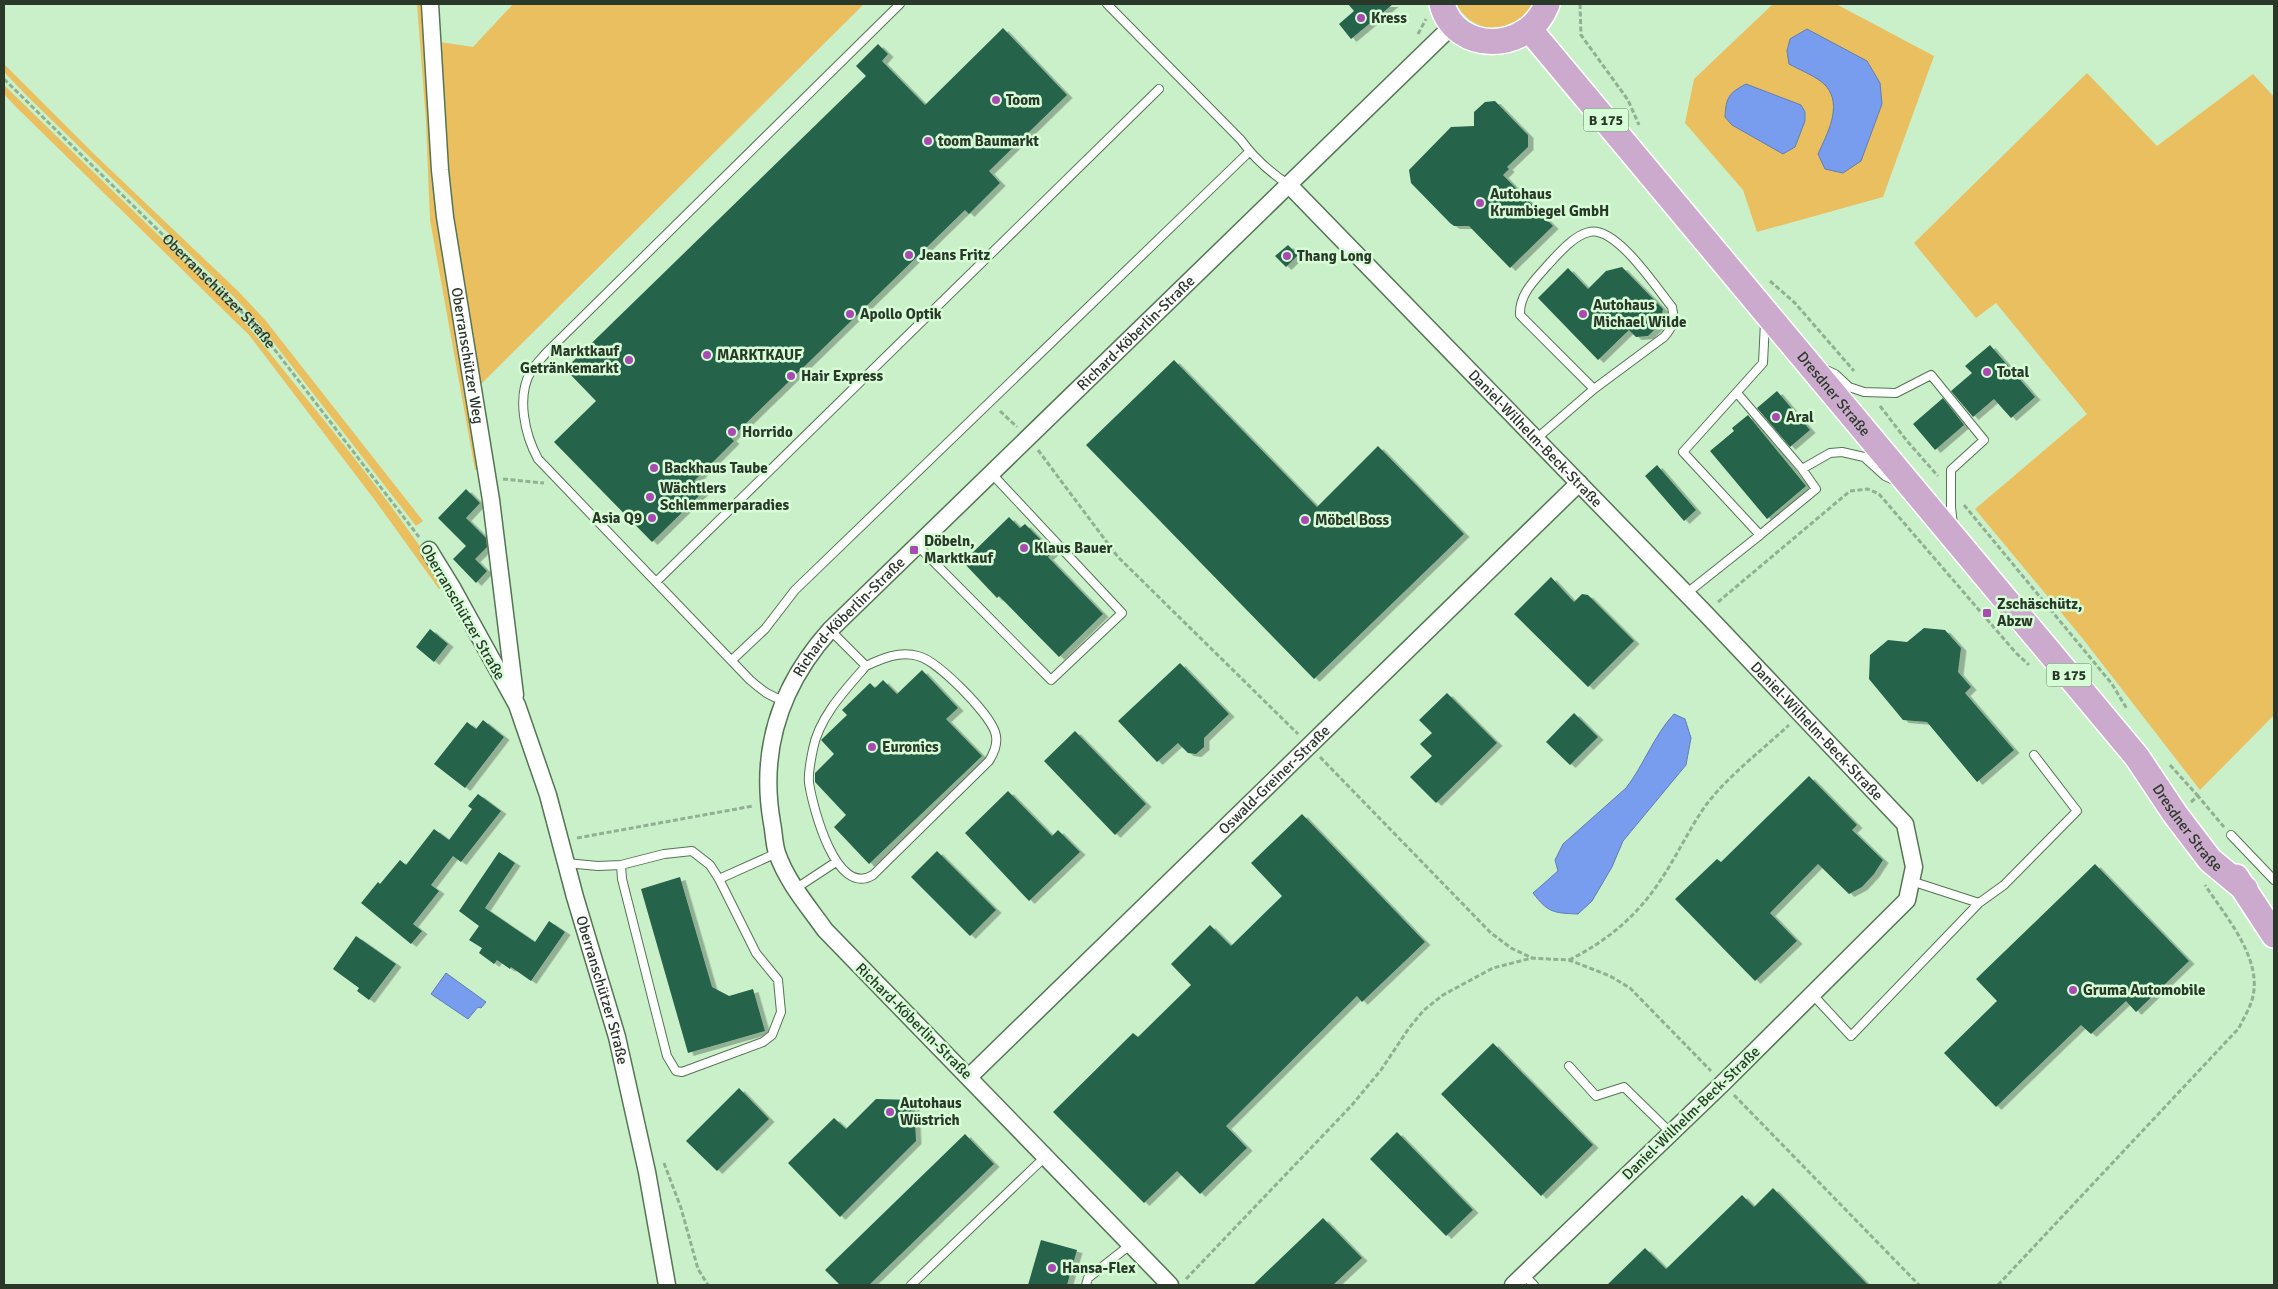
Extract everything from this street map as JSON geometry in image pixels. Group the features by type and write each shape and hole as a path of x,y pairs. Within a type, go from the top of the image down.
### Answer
{"main road":[{"path":"1448,14 1464,33 1477,39 1492,42 1507,41 1530,30 1543,14 1547,4"},
{"name":"Dresdner Straße","path":"1530,30 2137,757 2184,807 2245,889 2274,935"},
{"name":"Dresdner Straße","path":"2137,757 2175,814 2210,860 2245,889"}],"street":[{"name":"Oberranschützer Weg","path":"430,4 440,170 445,217 488,476 516,705"},
{"name":"Richard-Köberlin-Straße","path":"1170,1285 970,1077 825,930 795,889 777,852 768,804 767,777 770,752 784,700 813,649 830,630 1290,186 1448,14"},
{"name":"Daniel-Wilhelm-Beck-Straße","path":"1290,186 1687,593 1905,824 1914,867 1907,900 1671,1133 1524,1282"},
{"name":"Oswald-Greiner-Straße","path":"970,1077 1579,483"},
{"name":"Oberranschützer Straße","path":"429,550 457,596 516,705 548,795 566,863 618,1037 643,1153 667,1285"}],"lane":[{"path":"784,700 774,698 764,692 538,459 530,444 525,428 524,399 530,373 552,347 900,4"},
{"path":"1107,4 1241,140 1249,152 1290,186"},
{"path":"656,582 1159,89"},
{"path":"732,660 764,630 795,590 1249,152"},
{"path":"1536,439 1594,389 1664,338 1672,328 1675,319 1672,307 1618,242 1601,232 1590,232 1572,242 1554,258 1527,289 1520,305 1520,314 1594,389"},
{"path":"1760,536 1683,452 1763,363 1766,312"},
{"path":"1807,362 1836,374 1848,387 1864,392 1896,393 1931,376 1937,383 1984,440 1950,470 1951,507 1956,539"},
{"path":"1687,593 1816,489 1802,469 1737,393"},
{"path":"1802,469 1830,453 1842,452 1864,457 1885,476 1915,490"},
{"path":"918,546 1050,680 1122,613 992,474"},
{"path":"830,630 866,666"},
{"path":"903,654 928,659 985,714 996,734 996,744 994,754 989,761 873,875 865,880 857,880 848,876 836,862 823,833 809,780 813,746 834,704 866,666 890,656 903,654"},
{"path":"1812,994 1851,1036 1979,903 2004,885 2077,810 2034,755"},
{"path":"2231,835 2274,880"},
{"path":"566,863 598,866 621,865 664,854 692,851 710,865 756,953 778,980 781,1012 772,1035 763,1042 682,1072 676,1071 667,1056 626,896 621,865"},
{"path":"719,879 777,852"},
{"path":"795,889 836,862"},
{"path":"1911,881 1979,903"},
{"path":"1569,1066 1596,1096 1624,1087 1671,1133"},
{"path":"912,1285 1046,1156"},
{"path":"1086,1285 1088,1278 1130,1245"}],"path":[{"name":"Oberranschützer Straße","path":"4,79 258,328 429,550"},
{"path":"991,401 1028,438 1118,557 1309,745 1491,933 1511,948 1532,958"},
{"path":"488,476 527,483 560,483"},
{"path":"1706,613 1850,491 1868,489 1879,494 2016,653 2033,668"},
{"path":"1569,960 1609,938 1644,904 1661,880 1706,806 1721,788 1801,713"},
{"path":"2184,807 2198,796 2231,835"},
{"path":"560,841 768,804"},
{"path":"1998,1285 2239,1028 2252,999 2253,964 2237,933 2204,884"},
{"path":"1181,1285 1352,1105 1381,1070 1409,1028 1424,1010 1443,995 1473,977 1494,968 1532,958 1569,960 1590,967 1630,988 1919,1285"},
{"path":"643,1153 658,1152 662,1158 681,1208 698,1269 708,1285"}],"shaded area":[{"path":"417,4 423,4 482,469 475,470 430,220 426,122"},
{"path":"513,4 864,4 480,385 450,216 440,42 473,47"},
{"path":"1456,4 1534,4 1526,15 1516,22 1506,27 1495,28 1484,27 1474,22 1464,15"},
{"path":"1773,4 1836,4 1934,56 1883,197 1757,232 1743,190 1685,123 1694,79"},
{"path":"4,64 94,154 239,292 266,321 423,521 416,526 260,325 234,297 27,96 4,72"},
{"path":"2087,73 2157,146 2253,74 2274,97 2274,715 2200,790 2083,639 1975,509 2087,414 1996,303 1976,318 1914,243"},
{"path":"4,85 227,302 358,463 412,534 445,584 439,589 377,503 249,335 15,106 4,94"}],"water":[{"path":"1807,29 1867,61 1880,83 1882,104 1861,161 1843,173 1825,169 1818,154 1832,120 1833,102 1831,94 1826,86 1818,80 1789,64 1787,51 1790,39"},
{"path":"1746,84 1801,105 1805,112 1805,121 1795,147 1783,154 1732,125 1725,117 1726,105 1730,96"},
{"path":"1674,714 1685,719 1691,738 1686,765 1623,841 1612,867 1592,901 1578,914 1552,911 1543,905 1533,893 1558,871 1555,860 1563,844 1626,788 1661,731"},
{"path":"446,973 486,1002 481,1008 478,1007 468,1019 431,994"}],"building":[{"name":"Kress","path":"1348,4 1393,4 1351,39 1339,24 1354,11"},
{"path":"1003,28 1067,95 989,171 1000,183 969,214 965,210 731,438 734,441 694,481 704,491 652,542 554,442 596,401 565,369 866,76 856,66 878,44 888,54 882,61 925,105"},
{"name":"Autohaus Krumbiegel GmbH","path":"1495,101 1528,135 1528,147 1507,167 1509,169 1503,175 1553,226 1510,268 1469,226 1454,226 1450,223 1411,183 1409,170 1451,127 1474,126 1474,112 1485,102"},
{"name":"Thang Long","path":"1288,245 1298,255 1286,267 1275,256"},
{"path":"1622,267 1663,309 1660,324 1648,336 1636,337 1629,330 1598,360 1538,298 1568,268 1588,289 1606,271"},
{"path":"1990,345 2035,397 2011,418 1994,399 1973,417 1951,391 1972,373 1965,366"},
{"name":"Möbel Boss","path":"1174,360 1317,507 1378,446 1464,534 1314,679 1086,445"},
{"path":"1777,391 1810,430 1790,447 1757,408"},
{"path":"1943,398 1964,425 1935,450 1913,424"},
{"path":"1748,415 1806,486 1767,519 1710,451 1734,431 1732,428"},
{"path":"1657,465 1696,510 1684,521 1645,476"},
{"path":"466,489 480,503 466,518 486,538 487,547 475,559 487,571 476,583 453,559 466,546 438,518"},
{"path":"1009,517 1020,528 1025,524 1053,552 1048,557 1103,614 1059,657 999,596 997,598 963,562"},
{"path":"1551,577 1574,602 1582,594 1588,595 1634,641 1588,687 1514,614"},
{"path":"1924,628 1945,630 1961,648 1958,672 1971,687 1965,693 2014,750 1977,782 1927,722 1903,720 1869,679 1870,655 1888,640 1907,642"},
{"path":"430,629 448,644 434,662 416,647"},
{"path":"1180,663 1229,714 1204,738 1204,747 1196,754 1188,753 1178,743 1157,762 1118,721"},
{"path":"922,670 958,708 946,719 982,756 869,864 834,827 846,815 815,782 815,773 834,754 821,740 847,715 842,710 870,683 875,688 883,680 897,694"},
{"path":"1447,693 1497,743 1436,803 1410,777 1432,756 1420,744 1432,733 1419,720"},
{"path":"1574,713 1598,737 1570,765 1546,742"},
{"path":"483,720 504,737 465,788 434,764 467,722 476,729"},
{"path":"1075,731 1146,804 1115,835 1044,761"},
{"path":"1809,776 1857,825 1852,830 1883,860 1862,887 1849,894 1818,864 1770,913 1797,941 1755,981 1675,899 1717,859 1721,862"},
{"path":"1008,791 1052,836 1058,830 1080,852 1029,901 965,833"},
{"path":"478,794 501,811 461,862 453,856 431,885 439,891 413,924 422,931 411,944 361,903 378,882 380,884 400,860 406,865 434,829 449,840 472,809 468,806"},
{"path":"1302,814 1425,942 1362,1002 1357,996 1226,1126 1247,1148 1200,1194 1177,1171 1144,1203 1053,1112 1133,1033 1138,1037 1191,985 1171,964 1210,925 1231,946 1282,896 1251,863"},
{"path":"937,851 996,910 970,936 911,877"},
{"path":"499,852 515,863 485,908 535,942 549,921 565,932 531,981 511,967 510,969 497,960 494,964 479,953 482,948 469,940 479,926 459,911"},
{"name":"Gruma Automobile","path":"2095,864 2189,961 2136,1012 2126,1001 2091,1034 2081,1025 1996,1107 1944,1053 1997,1001 1976,979"},
{"path":"680,877 712,987 729,996 753,989 765,1031 688,1053 641,889"},
{"path":"356,936 396,964 369,1000 357,991 359,988 333,969"},
{"path":"1493,1043 1593,1145 1541,1196 1441,1094"},
{"path":"739,1088 769,1119 717,1171 686,1141"},
{"path":"876,1099 914,1100 916,1141 840,1217 788,1163 834,1118 846,1129"},
{"path":"1397,1132 1473,1210 1446,1236 1370,1159"},
{"path":"965,1134 994,1164 869,1285 840,1285 825,1270"},
{"path":"1773,1188 1868,1285 1607,1285 1645,1248 1666,1269 1742,1195 1754,1207"},
{"path":"1323,1218 1362,1258 1333,1285 1253,1285"},
{"name":"Hansa-Flex","path":"1041,1240 1077,1250 1067,1285 1028,1285"}],"place":[{"name":"Kress","path":"1361,18"},
{"name":"Toom","path":"996,100"},
{"name":"toom Baumarkt","path":"928,141"},
{"name":"Autohaus Krumbiegel GmbH","path":"1480,203"},
{"name":"Jeans Fritz","path":"909,255"},
{"name":"Thang Long","path":"1287,256"},
{"name":"Apollo Optik","path":"850,314"},
{"name":"Autohaus Michael Wilde","path":"1583,314"},
{"name":"MARKTKAUF","path":"707,355"},
{"name":"Marktkauf Getränkemarkt","path":"629,360"},
{"name":"Total","path":"1987,372"},
{"name":"Hair Express","path":"791,376"},
{"name":"Aral","path":"1776,417"},
{"name":"Horrido","path":"732,432"},
{"name":"Backhaus Taube","path":"654,468"},
{"name":"Wächtlers Schlemmerparadies","path":"650,497"},
{"name":"Asia Q9","path":"652,518"},
{"name":"Möbel Boss","path":"1305,520"},
{"name":"Klaus Bauer","path":"1024,548"},
{"name":"Döbeln, Marktkauf","path":"914,550"},
{"name":"Zschäschütz, Abzw","path":"1987,613"},
{"name":"Euronics","path":"872,747"},
{"name":"Gruma Automobile","path":"2073,990"},
{"name":"Autohaus Wüstrich","path":"890,1112"},
{"name":"Hansa-Flex","path":"1052,1268"}]}
